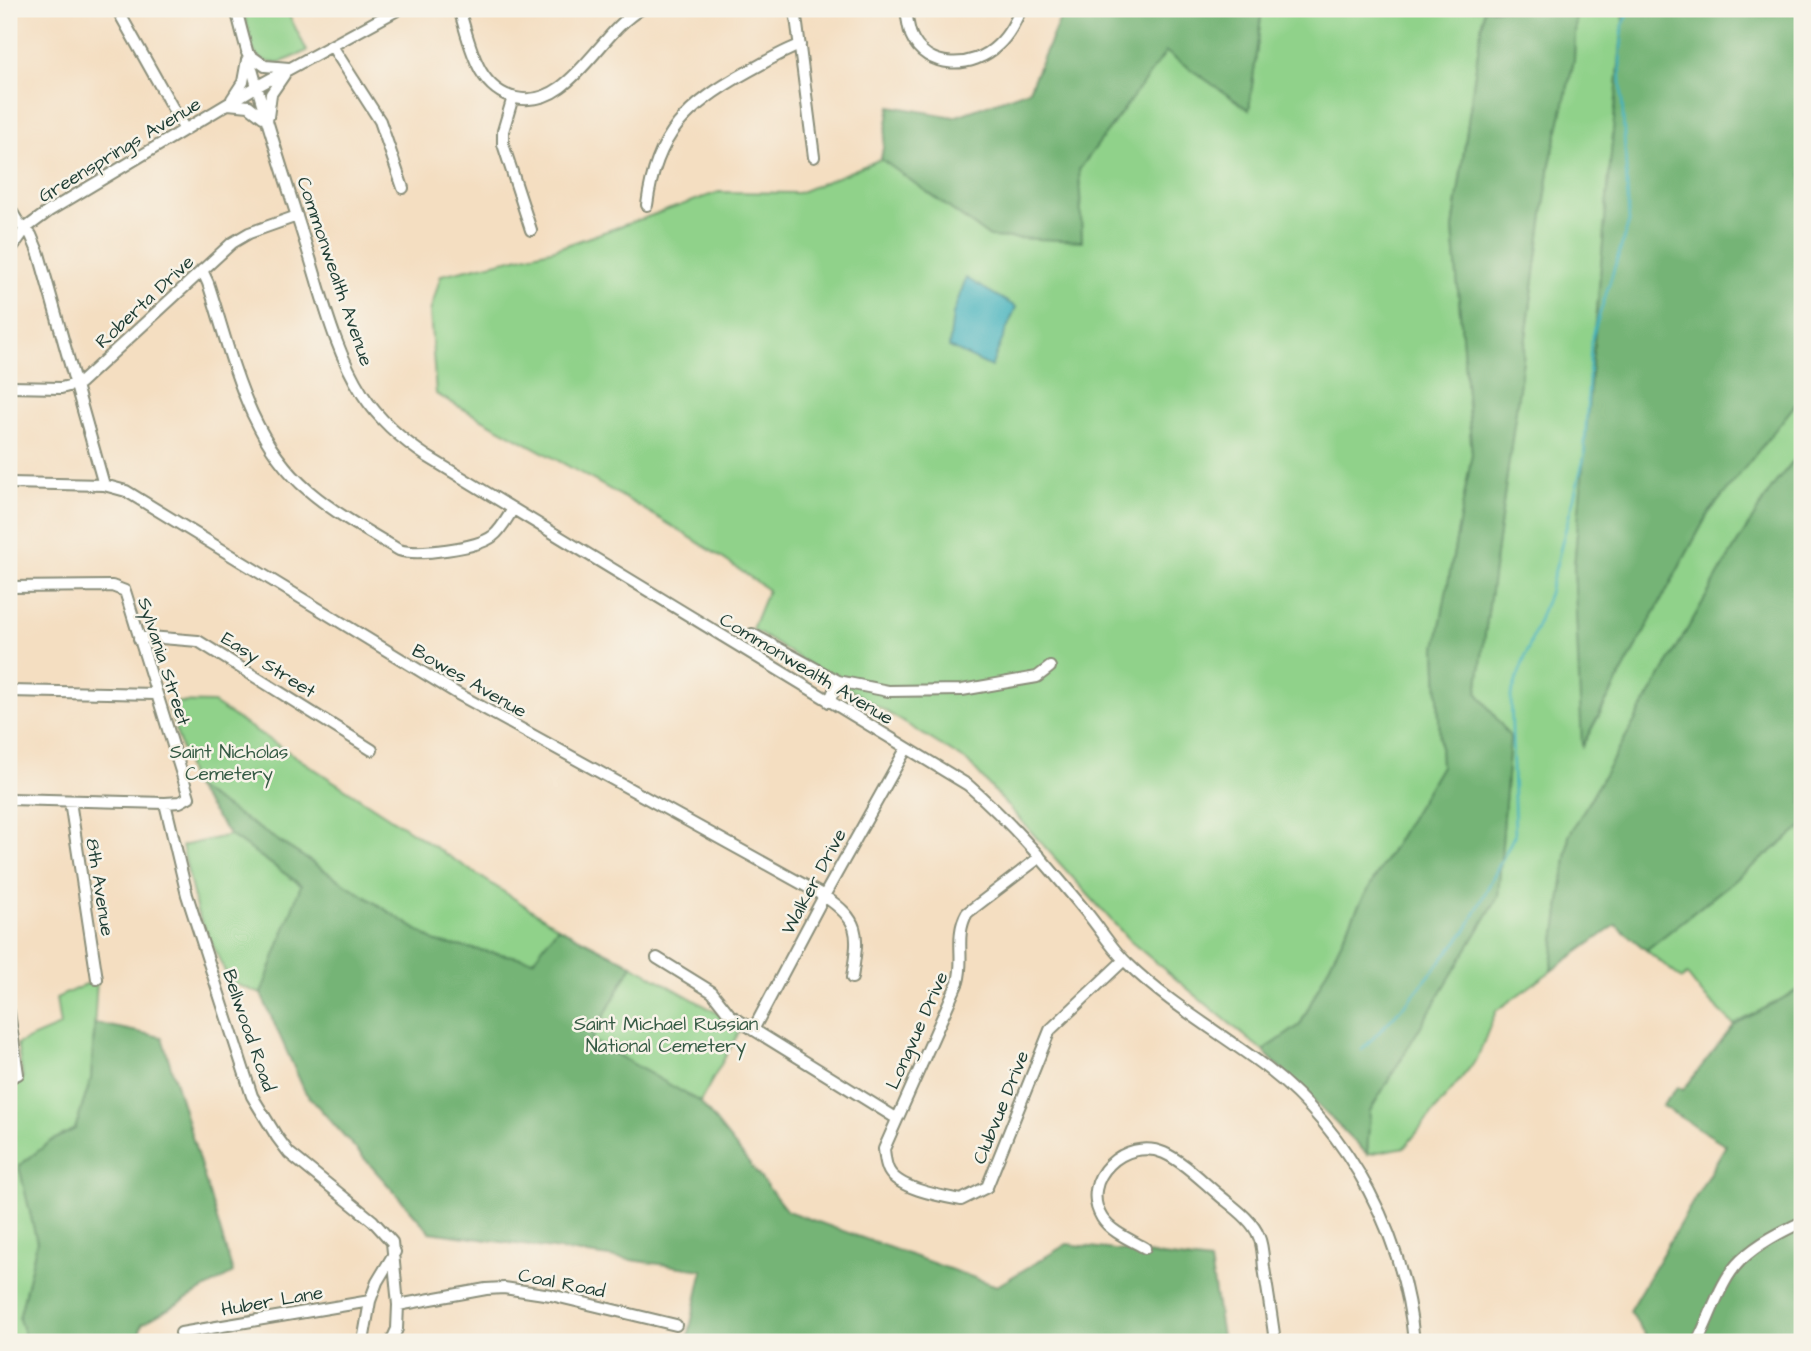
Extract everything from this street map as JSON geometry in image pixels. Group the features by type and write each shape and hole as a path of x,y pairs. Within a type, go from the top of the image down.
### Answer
{"street":[{"path":"117,9 185,130"},
{"name":"Commonwealth Avenue","path":"236,9 256,87 341,352 352,377 373,409 395,433 417,450 968,785 1016,829 1124,960 1147,982 1270,1070 1316,1114 1337,1140 1385,1222 1410,1306 1414,1342"},
{"name":"Greensprings Avenue","path":"9,252 26,228 49,211 256,87 399,9"},
{"path":"459,9 483,76 497,90 513,97 534,100 557,91 617,26 641,9"},
{"path":"795,9 814,157"},
{"path":"906,9 911,35 919,48 933,59 950,63 974,60 997,47 1009,32 1021,9"},
{"path":"648,205 657,159 685,115 716,89 800,45"},
{"path":"332,46 380,121 402,188"},
{"path":"268,124 254,108 228,104 243,82 247,53 265,66 292,67"},
{"path":"268,124 271,94 276,84 292,67"},
{"path":"513,97 503,131 503,144 531,230"},
{"path":"9,206 18,222 32,235 104,485"},
{"name":"Roberta Drive","path":"76,385 240,237 297,216"},
{"path":"202,270 251,413 282,463 319,499 399,550 411,553 485,541 497,532 513,509"},
{"path":"9,387 61,388 76,385"},
{"name":"Bowes Avenue","path":"9,483 104,485 131,494 481,707 824,896 845,910 854,926 857,940 852,978"},
{"name":"Sylvania Street","path":"9,587 112,586 125,591 189,797 180,802 165,803"},
{"path":"752,634 838,681 888,691 962,690 1037,677 1050,667"},
{"name":"Easy Street","path":"139,639 150,636 198,641 372,750"},
{"path":"829,702 838,681"},
{"path":"9,691 156,694"},
{"name":"Walker Drive","path":"754,1030 824,896 906,749"},
{"path":"9,799 165,803"},
{"name":"8th Avenue","path":"71,801 97,979"},
{"name":"Bellwood Road","path":"165,803 187,895 252,1096 289,1153 373,1221 392,1242 395,1252"},
{"name":"Longvue Drive","path":"887,1168 884,1149 958,982 962,968 959,936 961,924 967,913 1040,857"},
{"path":"657,958 712,992 730,1015 896,1118"},
{"name":"Clubvue Drive","path":"887,1168 894,1178 908,1186 961,1200 987,1187 1051,1030 1124,960"},
{"path":"9,1012 13,1076"},
{"path":"1145,1248 1110,1227 1102,1217 1095,1196 1102,1172 1110,1164 1129,1152 1142,1149 1164,1153 1194,1174 1245,1217 1259,1236 1275,1342"},
{"path":"1697,1342 1728,1278 1741,1260 1773,1237 1802,1222"},
{"path":"363,1342 370,1301 377,1282 395,1252"},
{"path":"391,1342 397,1329 395,1252"},
{"name":"Coal Road","path":"398,1305 486,1289 504,1289 551,1295 676,1325"},
{"name":"Huber Lane","path":"181,1334 370,1301"}],"green space":[{"path":"243,9 286,9 307,51 273,63 259,58 253,51"},
{"path":"1064,9 1262,9 1249,110 1166,52 1079,170 1082,241 990,237 881,159 890,106 954,117 1029,90"},
{"path":"1262,9 1484,9 1453,229 1472,454 1436,648 1441,766 1359,905 1300,1025 1263,1051 1130,941 968,762 752,629 768,590 729,562 647,511 436,394 430,312 441,275 555,249 719,192 798,193 881,159 990,237 1082,240 1079,170 1166,51 1249,109"},
{"path":"1484,9 1576,9 1574,60 1550,164 1477,692 1510,737 1498,897 1370,1111 1367,1154 1263,1051 1300,1025 1359,905 1441,766 1436,648 1472,454 1453,229"},
{"path":"1576,9 1624,9 1574,567 1583,745 1708,514 1802,396 1802,450 1773,486 1727,560 1569,836 1551,971 1496,1011 1477,1059 1405,1147 1367,1154 1370,1111 1498,897 1510,737 1477,692 1550,164 1574,60"},
{"path":"1624,9 1802,9 1802,396 1708,514 1582,746 1574,567"},
{"path":"1802,450 1802,827 1646,950 1616,925 1551,971 1569,836 1727,560 1773,486"},
{"name":"Saint Nicholas Cemetery","path":"167,702 213,703 558,927 533,960 436,942 193,786"},
{"path":"193,786 436,942 533,960 558,927 632,965 591,1040 700,1102 787,1211 997,1286 1067,1244 1210,1262 1223,1342 687,1342 703,1270 430,1232 305,1092 261,994 301,885 230,835"},
{"path":"1802,827 1802,988 1734,1025 1687,975 1682,979 1646,950"},
{"path":"230,835 301,885 261,994 230,982 197,912 182,846"},
{"name":"Saint Michael Russian National Cemetery","path":"632,965 742,1027 700,1102 591,1040"},
{"path":"97,979 91,1079 75,1129 51,1141 19,1166 37,1242 19,1319 27,1342 9,1342 9,1085 23,1079 17,1044 60,1026 56,998"},
{"path":"1802,988 1802,1342 1650,1342 1629,1311 1726,1145 1662,1106 1678,1087 1683,1090 1734,1025"},
{"path":"95,1023 162,1037 233,1273 142,1324 137,1342 27,1342 19,1319 37,1242 19,1166 51,1141 75,1129 91,1079"}],"water":[{"path":"966,278 1016,307 991,367 949,347 953,314"}],"waterway":[{"path":"1362,1050 1411,998 1467,929 1515,834 1511,695 1549,593 1584,458 1591,341 1629,222 1620,62 1623,24 1631,9"}]}
